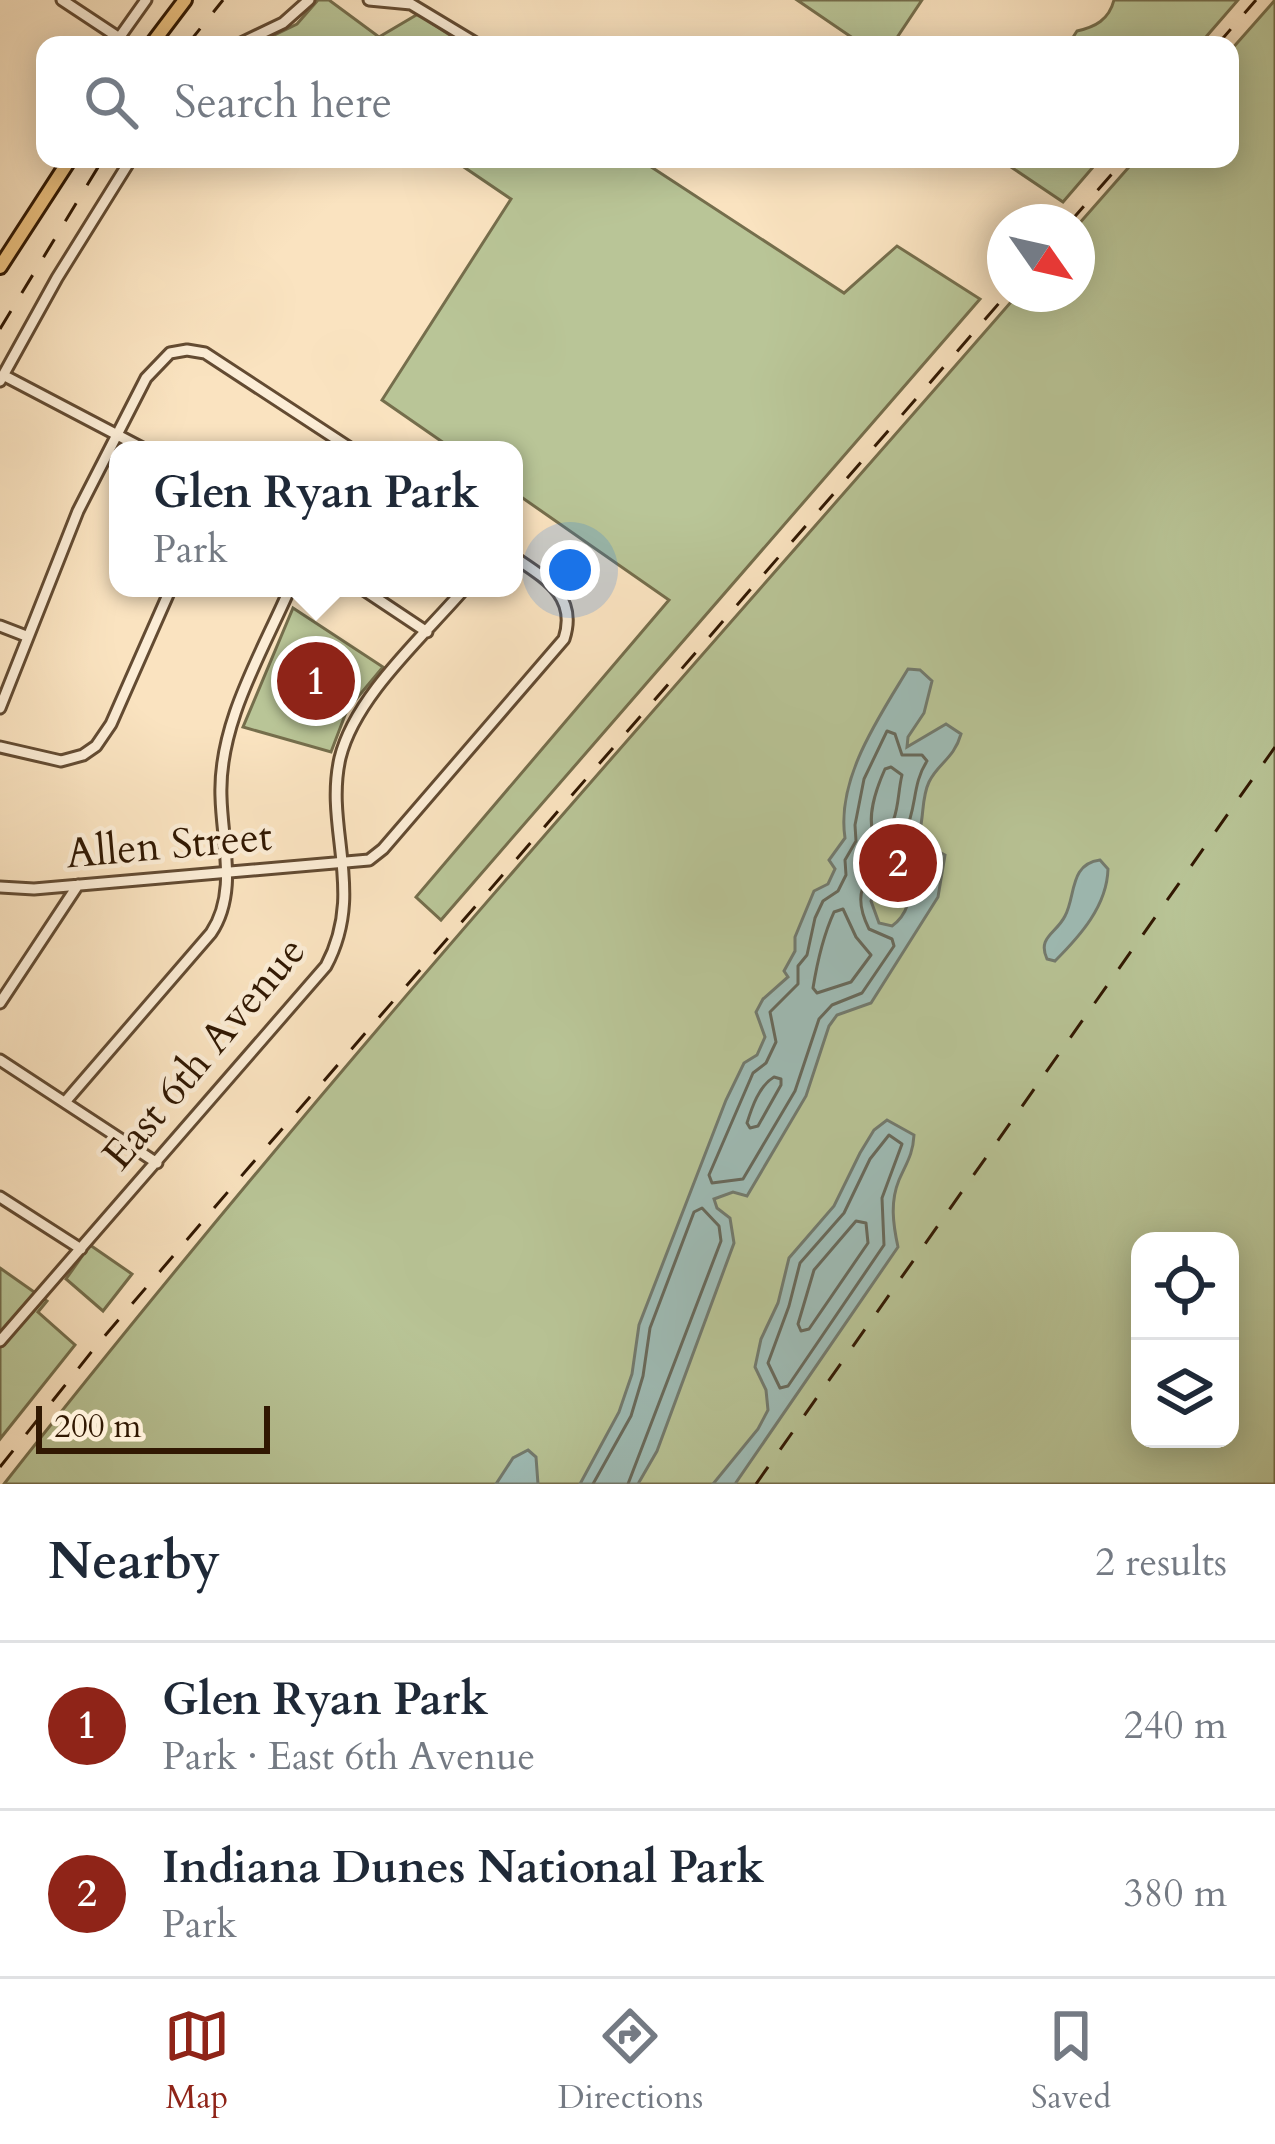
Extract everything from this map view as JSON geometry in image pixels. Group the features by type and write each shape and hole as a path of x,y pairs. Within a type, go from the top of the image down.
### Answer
{"main road":[{"path":"158,36 185,0"},
{"path":"0,267 64,168"}],"street":[{"path":"62,0 116,36"},
{"path":"120,36 146,0"},
{"path":"256,36 284,23 309,0"},
{"path":"368,0 411,4 464,36"},
{"path":"125,168 2,378 129,441"},
{"path":"112,441 149,372 170,353 194,350 211,356 339,441"},
{"path":"0,708 26,636 109,448"},
{"path":"343,864 369,860 383,849 553,655 567,630 565,602 553,584 523,563"},
{"path":"0,747 62,761 96,746 111,724 167,597"},
{"path":"64,1102 212,933 226,900 220,794 224,754 235,716 286,597"},
{"path":"375,597 428,632"},
{"name":"East 6th Avenue","path":"1,1339 326,967 342,926 338,773 346,739 361,709 457,597"},
{"path":"0,626 26,636"},
{"name":"Allen Street","path":"0,887 343,864"},
{"path":"0,1004 79,885"},
{"path":"0,1060 157,1162"},
{"path":"0,1197 81,1249"}],"green space":[{"path":"318,0 329,0 378,36 272,36 297,24"},
{"path":"797,0 922,0 898,36 850,36"},
{"path":"1114,0 1238,0 1207,36 1074,36 1105,18"},
{"path":"1275,0 1275,1484 4,1484 250,1180 1002,312 1095,312 1095,206 1128,168 1239,168 1239,41"},
{"path":"418,14 451,36 381,36"},
{"path":"465,168 653,168 844,293 897,246 980,299 441,920 416,897 669,600 523,498 523,441 441,441 382,400 511,199"},
{"path":"1012,168 1092,168 1063,202"},
{"path":"293,608 383,667 347,710 331,752 243,727"},
{"path":"90,1245 132,1274 103,1311 66,1279"},
{"path":"0,1268 47,1301 38,1312 75,1345 0,1439"}],"water":[{"path":"908,669 920,670 932,681 924,713 907,747 946,724 961,734 929,782 917,839 885,876 871,901 879,923 892,926 900,919 908,902 916,852 928,846 945,855 938,897 871,1003 837,1015 829,1026 806,1096 747,1196 733,1192 714,1199 730,1218 734,1243 657,1451 638,1484 580,1484 619,1412 632,1374 639,1325 726,1100 744,1063 757,1055 765,1037 756,1012 763,999 788,977 784,971 795,951 795,937 814,891 828,884 835,869 829,860 845,838 844,816 853,771"},
{"path":"1100,860 1108,869 1097,908 1055,961 1047,959 1046,940 1065,916 1078,874"},
{"path":"887,1120 914,1135 894,1197 898,1247 735,1484 713,1484 768,1410 766,1390 755,1367 789,1258 834,1206 874,1130"},
{"path":"528,1450 536,1457 538,1484 496,1484 513,1458"}],"railway":[{"path":"194,36 223,0"},
{"path":"1225,36 1256,0"},
{"path":"0,329 98,168"},
{"path":"1086,204 1117,168"},
{"path":"0,1467 250,1166 991,312"},
{"path":"756,1484 1275,747"}],"place":[{"name":"Glen Ryan Park","path":"316,681"},
{"name":"Indiana Dunes National Park","path":"898,863"}]}
